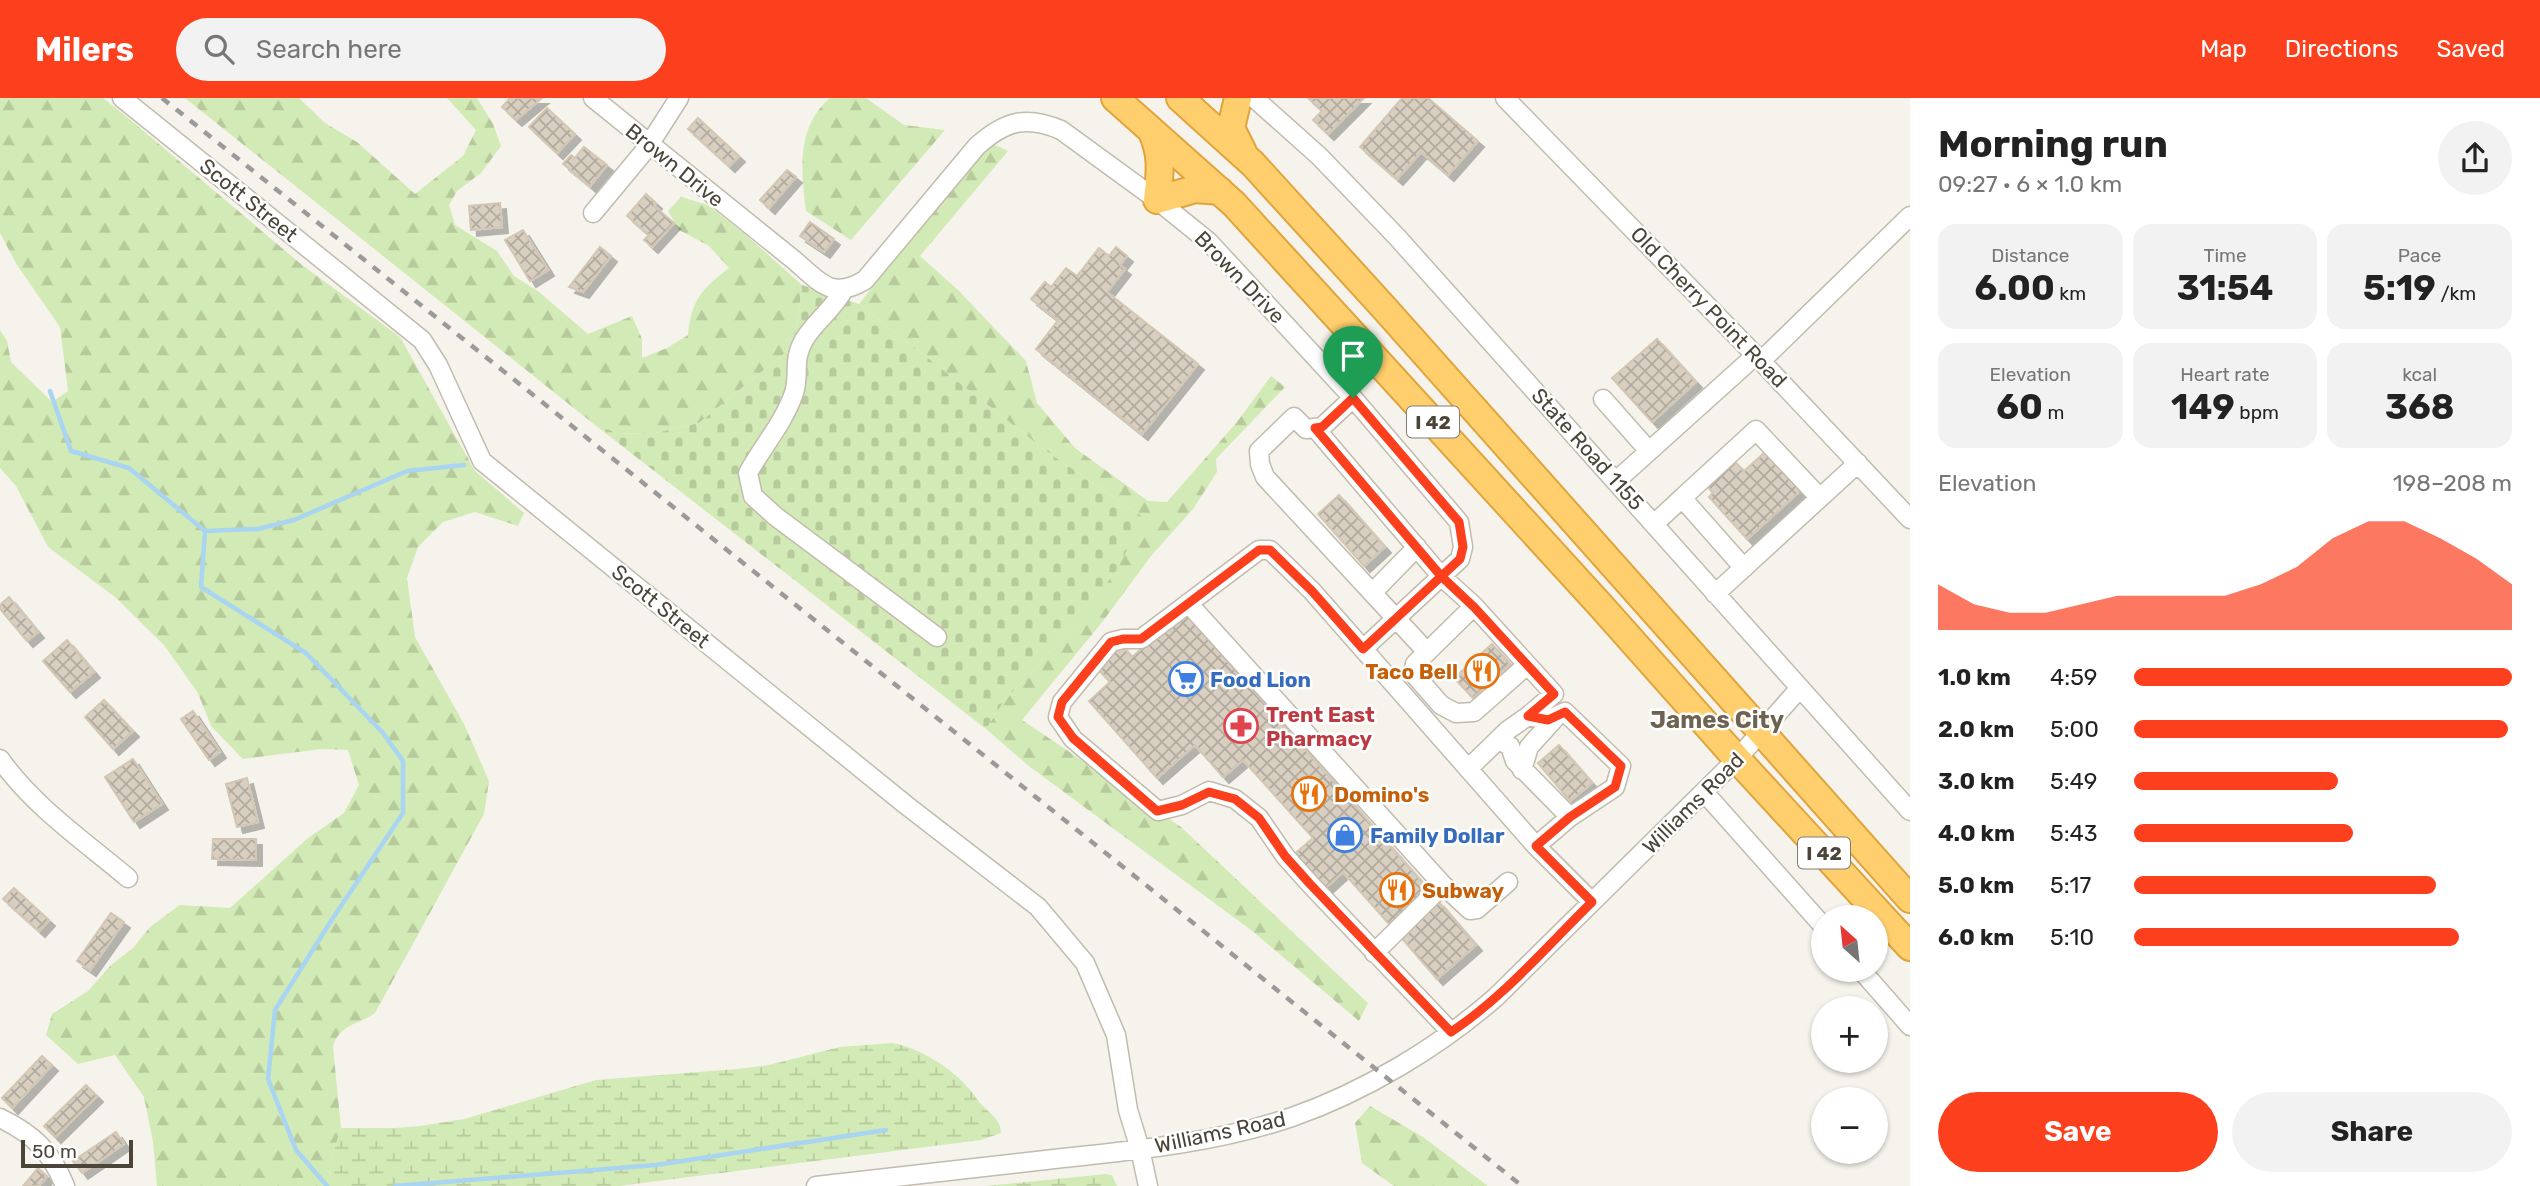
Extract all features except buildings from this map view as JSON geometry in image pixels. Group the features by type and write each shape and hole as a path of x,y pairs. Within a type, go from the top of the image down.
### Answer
{"highway":[{"name":"I 42","path":"1115,98 1220,191 1910,947"},
{"path":"1180,98 1253,164"},
{"path":"1188,98 1211,98"},
{"path":"1238,98 1231,128 1240,148 1253,164 1387,310 1910,899"},
{"path":"1150,128 1158,145 1161,164 1157,200 1195,189 1220,191"}],"street":[{"name":"Scott Street","path":"122,98 422,340 438,365 482,461 906,805 1038,906 1085,962 1116,1035 1128,1110 1148,1186"},
{"name":"Brown Drive","path":"593,98 801,266 813,279 824,285 844,289 855,286 875,270 963,161 992,133 1008,124 1026,121 1044,123 1061,130 1157,200 1209,242 1353,398 1459,522 1463,547 1460,559 1363,649"},
{"path":"593,213 650,144 679,98"},
{"name":"State Road 1155","path":"1254,98 1319,156 1397,237 1910,811"},
{"name":"Old Cherry Point Road","path":"1505,98 1908,512"},
{"path":"1616,481 1759,358 1910,216"},
{"path":"844,289 836,304 804,339 795,362 795,390 783,418 748,473 753,496 775,516 937,637"},
{"path":"1353,398 1322,427 1306,429 1294,417 1259,451 1260,464 1265,477 1396,618 1421,658"},
{"path":"1603,399 1649,451"},
{"path":"1315,428 1441,576 1474,607 1554,694 1468,769"},
{"path":"1654,524 1756,430 1820,498"},
{"path":"1715,594 1858,463"},
{"path":"1682,498 1744,568"},
{"path":"1373,592 1417,547"},
{"path":"1451,1032 1285,856 1259,818 1235,799 1209,792 1182,805 1157,811 1073,738 1058,717 1062,702 1111,642 1141,639 1259,550 1270,550 1312,591 1536,846 1592,902"},
{"path":"1188,603 1443,885 1470,910 1477,909 1508,882"},
{"path":"1474,607 1421,658 1413,673 1441,705 1456,713 1474,712 1527,665"},
{"name":"Williams Road","path":"816,1186 1206,1139 1250,1130 1312,1110 1347,1095 1468,1021 1496,996 1737,760 1799,688"},
{"path":"1528,716 1548,720 1565,712 1621,766 1615,787 1570,817 1536,846"},
{"path":"1522,770 1529,747 1557,716"},
{"path":"1499,740 1510,746 1515,761 1522,770 1570,817"},
{"path":"0,759 57,819 128,878"},
{"path":"1704,792 1811,912"},
{"path":"1374,953 1443,885"},
{"path":"1872,982 1910,1026"},
{"path":"0,1118 35,1139 54,1160 65,1186"}],"green space":[{"path":"0,98 103,98 127,117 302,265 400,337 475,471 524,513 518,526 475,512 443,522 418,547 407,578 415,637 464,724 489,781 484,814 375,1013 344,1029 336,1039 333,1047 341,1128 330,1163 331,1186 157,1186 153,1142 144,1097 115,1055 78,1064 46,1035 52,1014 88,991 111,965 133,948 150,927 180,905 230,908 308,838 344,813 359,785 348,750 322,749 243,759 211,726 198,693 164,645 115,597 48,547 16,486 0,468 0,330 7,341 11,362 52,402 68,391 60,327 17,265 0,233"},
{"path":"185,98 299,98 325,123 357,142 415,194 463,156 476,130 447,98 477,98 493,124 501,146 481,173 457,191 449,205 455,225 497,251 514,276 539,292 588,334 632,316 642,339 642,358 667,348 688,335 692,313 699,296 729,268 709,246 679,230 668,211 681,197 708,205 802,285 797,325 785,353 699,423 651,434 618,433 595,425"},
{"path":"830,98 866,98 904,125 945,130 851,240 806,211 803,150 811,122"},
{"path":"993,144 1008,151 920,256 958,290 1026,361 1037,403 1075,448 1148,501 1167,502 1237,422 1271,376 1285,387 1216,459 1217,472 1193,509 1151,556 1103,621 1022,720 1181,827 1368,1003 1359,1021 1251,930 1030,767 986,729 1004,701 1076,624 1143,517 1046,451 859,304 928,216"},
{"path":"802,285 859,304 1046,451 1143,517 1118,568 1076,624 1004,701 986,729 595,425 618,433 651,434 699,423 785,353 797,325"},
{"path":"892,1043 924,1054 954,1074 996,1118 1001,1133 981,1140 619,1186 331,1186 330,1163 341,1128 420,1126 464,1119 596,1080 769,1065 840,1047"},
{"path":"1370,1106 1423,1137 1488,1186 1394,1186 1362,1163 1355,1123"},
{"path":"1112,1175 1117,1186 986,1186"}],"waterway":[{"path":"50,391 71,451 129,468 205,531 201,587 306,653 383,733 403,761 403,813 275,1010 268,1079 296,1150 327,1186"},
{"path":"205,531 258,529 294,520 407,471 464,465"},
{"path":"395,1186 656,1165 886,1130"}],"railway":[{"path":"162,98 1522,1186"}],"place":[{"name":"Taco Bell","path":"1482,671"},
{"name":"Food Lion","path":"1186,679"},
{"name":"Trent East Pharmacy","path":"1241,726"},
{"name":"Domino's","path":"1309,794"},
{"name":"Family Dollar","path":"1345,835"},
{"name":"Subway","path":"1397,890"}],"district":[{"name":"James City","path":"1717,720"}],"route":[{"path":"1353,398 1322,427 1315,428 1441,576 1474,607 1554,694 1528,716 1548,720 1565,712 1621,766 1615,787 1570,817 1536,846 1592,902 1496,996 1451,1032 1310,884 1285,856 1259,818 1235,799 1209,792 1182,805 1157,811 1073,738 1058,717 1062,702 1111,642 1141,639 1259,550 1270,550 1312,591 1363,649 1441,576 1460,559 1463,547 1459,522 1353,398"}]}
